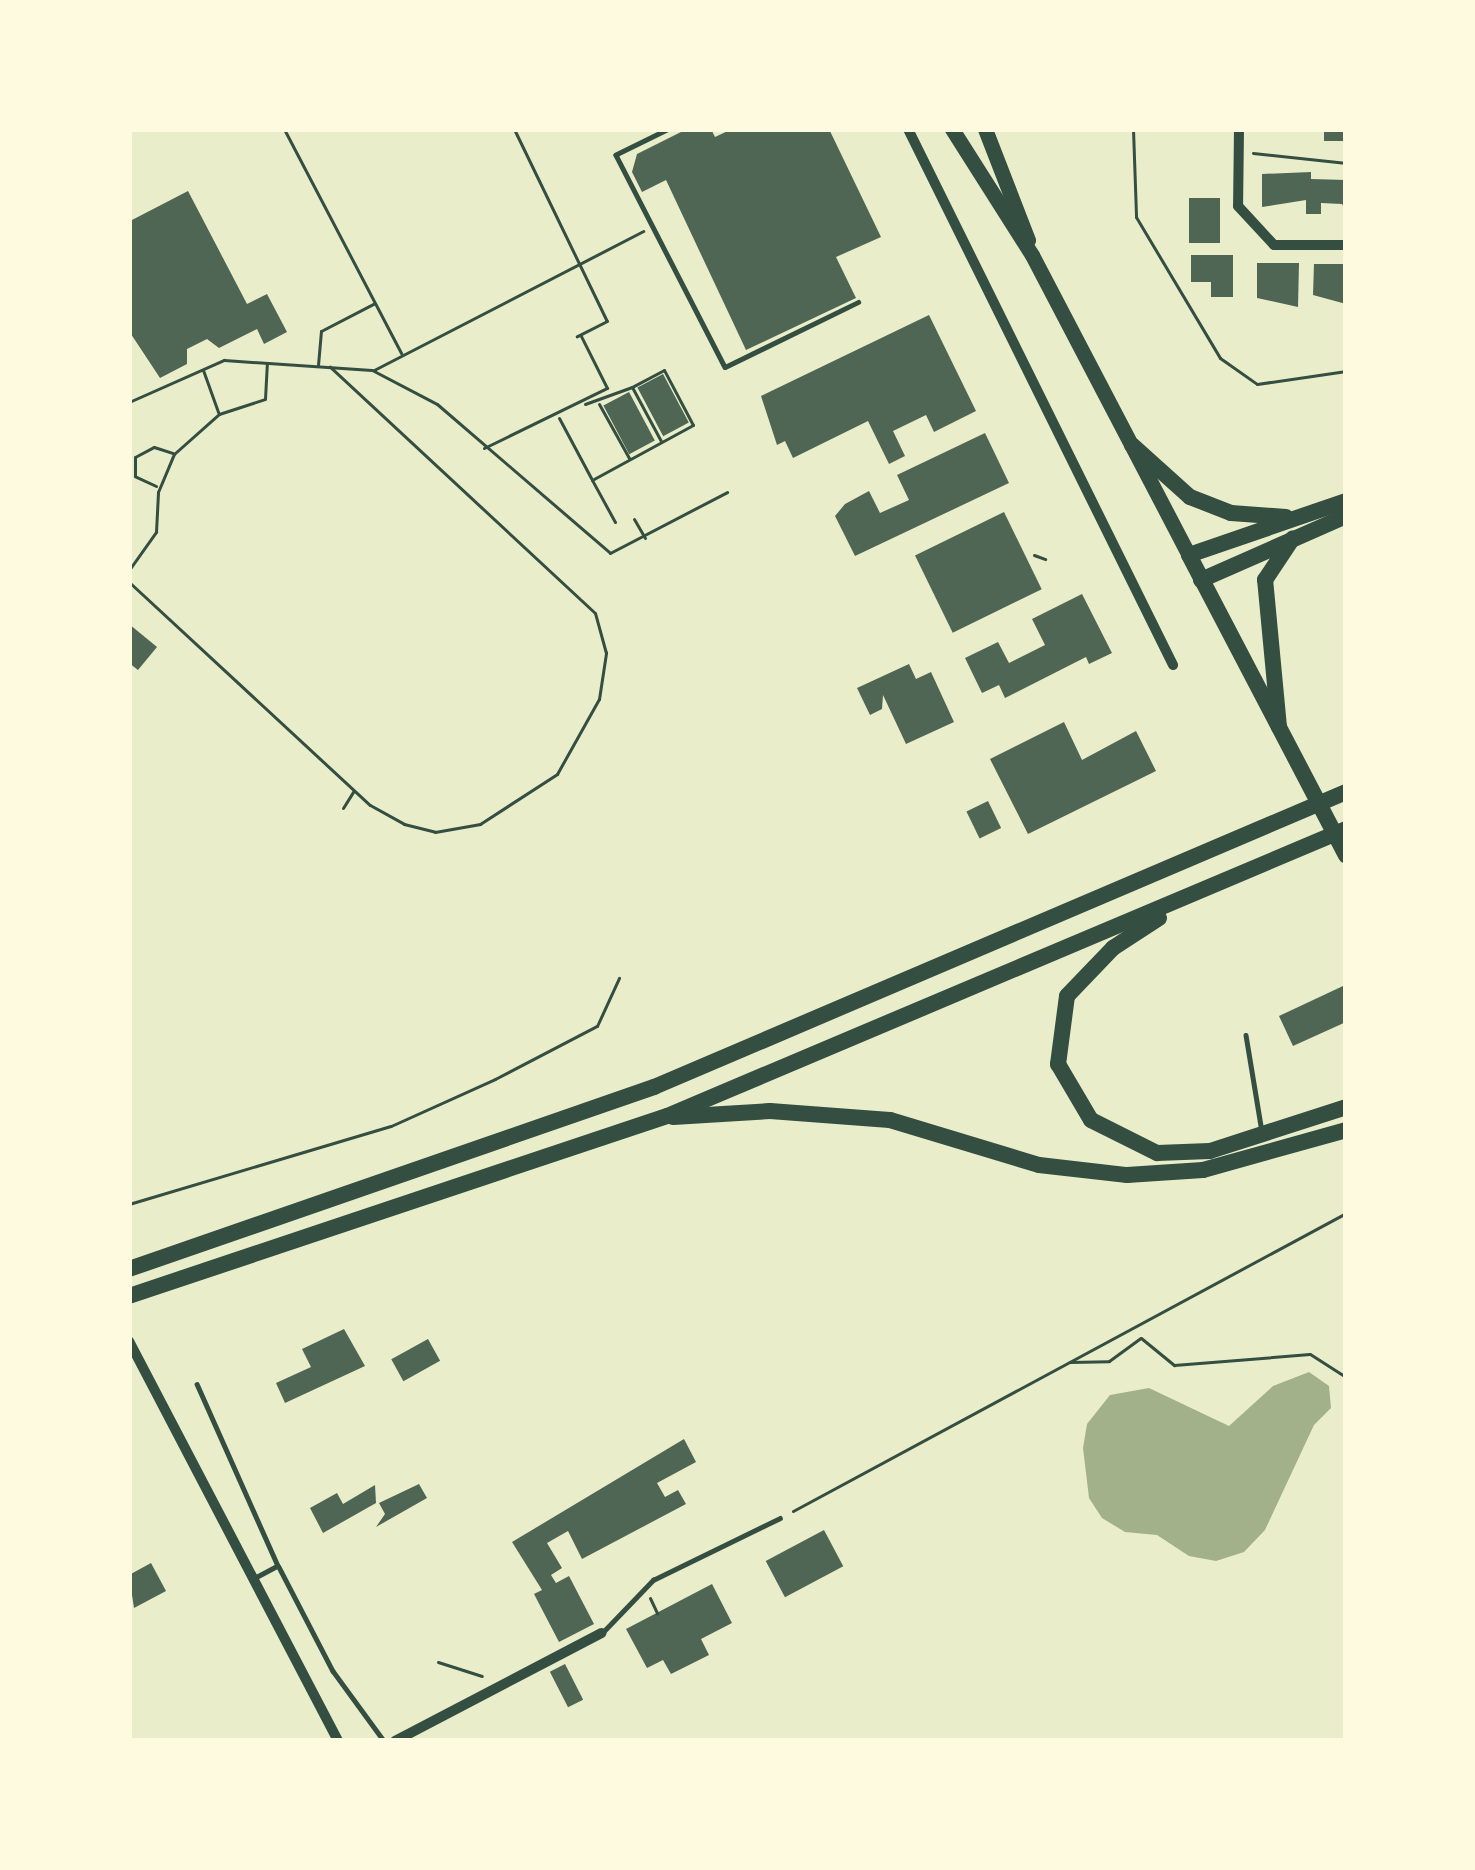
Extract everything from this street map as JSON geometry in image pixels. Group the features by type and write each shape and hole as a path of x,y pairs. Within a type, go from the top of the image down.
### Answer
{"main road":[{"path":"952,129 1032,254 1346,855"},
{"path":"985,129 1009,174 1032,254"},
{"path":"1132,445 1190,497 1231,513 1286,517"},
{"path":"1189,556 1286,517 1346,501"},
{"path":"1201,580 1346,516"},
{"path":"1279,727 1265,580 1293,538"},
{"path":"129,1269 655,1087 1346,792"},
{"path":"129,1296 667,1116 1346,829"},
{"path":"1195,895 1113,948 1067,996 1058,1064 1091,1120 1157,1153 1210,1151 1263,1138 1346,1107"},
{"path":"667,1116 834,1113 890,1120 1039,1165 1127,1175 1203,1170 1346,1130"}],"street":[{"path":"908,129 1173,665"},
{"path":"1239,129 1238,206 1274,245 1346,245"},
{"path":"129,1341 338,1741"},
{"path":"395,1741 602,1633"}],"lane":[{"path":"669,129 616,155 724,367 858,302"},
{"path":"1246,1035 1263,1138"},
{"path":"197,1384 278,1566 333,1671 384,1741"},
{"path":"602,1633 652,1580 780,1518"},
{"path":"254,1578 278,1566"}],"path":[{"path":"284,129 402,354"},
{"path":"483,448 607,388 578,336 607,321 584,260 514,129"},
{"path":"1133,129 1136,217 1220,358 1257,384 1346,370"},
{"path":"1238,152 1346,163"},
{"path":"372,370 650,228"},
{"path":"318,366 321,332 375,303"},
{"path":"129,402 224,360 372,370 437,404 610,553 727,492"},
{"path":"129,570 131,558 156,532 160,488 175,454 219,414 265,399 267,362"},
{"path":"129,582 354,790 404,824 435,832 507,814 573,754 599,699 606,652 595,613 578,591 330,367"},
{"path":"203,370 219,414"},
{"path":"583,401 588,409 664,370 693,425 592,480"},
{"path":"632,387 662,443"},
{"path":"599,403 630,460"},
{"path":"557,415 615,523"},
{"path":"160,488 135,476 135,457 154,447 175,454"},
{"path":"634,518 644,537"},
{"path":"1034,555 1045,559"},
{"path":"343,808 354,790"},
{"path":"129,1204 391,1126 597,1026 619,978"},
{"path":"780,1518 1346,1213"},
{"path":"1068,1362 1109,1361 1142,1338 1174,1365 1310,1354 1346,1377"},
{"path":"438,1662 497,1688"}],"shaded area":[{"path":"1309,1372 1329,1386 1331,1408 1314,1425 1265,1530 1244,1552 1216,1561 1189,1556 1157,1535 1125,1532 1102,1518 1089,1498 1083,1448 1087,1424 1110,1395 1149,1388 1229,1426 1273,1386"}],"building":[{"path":"687,129 711,129 715,137 732,129 829,129 881,237 836,257 856,298 746,350 666,180 642,192 632,172 637,154"},
{"path":"1324,129 1346,129 1346,141 1324,141"},
{"path":"1311,172 1311,179 1346,180 1346,211 1342,204 1321,203 1321,214 1306,214 1306,200 1262,207 1262,174"},
{"path":"188,191 247,304 267,294 287,332 264,344 257,329 219,348 207,339 187,349 187,364 160,378 129,331 129,214 132,220"},
{"path":"1189,198 1220,198 1220,243 1189,243"},
{"path":"1191,255 1233,255 1233,297 1211,297 1211,282 1191,282"},
{"path":"1257,263 1299,263 1298,307 1257,298"},
{"path":"1314,264 1346,264 1346,304 1313,295"},
{"path":"929,315 976,411 934,432 926,415 893,431 905,456 889,464 868,421 793,458 785,441 777,445 761,396"},
{"path":"663,374 689,423 663,436 637,388"},
{"path":"629,392 655,441 629,454 603,406"},
{"path":"985,433 1009,483 855,556 835,516 845,504 869,491 880,513 909,500 897,475"},
{"path":"1004,512 1042,589 953,633 915,555"},
{"path":"1082,594 1112,653 1089,664 1086,657 1005,698 999,685 982,693 965,658 998,642 1009,663 1045,645 1032,619"},
{"path":"129,624 157,647 138,670 129,663"},
{"path":"909,664 916,679 931,672 954,722 906,744 883,695 882,709 870,715 857,688"},
{"path":"1064,722 1082,760 1136,731 1156,771 1028,834 990,759"},
{"path":"988,801 1001,828 980,838 966,812"},
{"path":"1343,986 1346,1022 1293,1046 1279,1016"},
{"path":"344,1329 365,1366 285,1403 276,1383 311,1367 302,1349"},
{"path":"428,1339 440,1361 403,1381 391,1359"},
{"path":"684,1439 696,1462 657,1483 665,1497 678,1490 686,1504 582,1559 568,1531 547,1543 562,1568 551,1575 556,1583 569,1576 594,1624 559,1642 534,1594 542,1590 512,1542"},
{"path":"419,1484 427,1498 376,1527 385,1514 379,1503"},
{"path":"375,1485 376,1503 323,1533 310,1508 337,1493 343,1504"},
{"path":"824,1530 843,1566 785,1597 766,1561"},
{"path":"151,1563 166,1591 134,1608 129,1575"},
{"path":"712,1584 732,1623 701,1639 709,1655 671,1674 663,1660 647,1668 626,1629"},
{"path":"565,1664 583,1700 568,1707 550,1672"}]}
